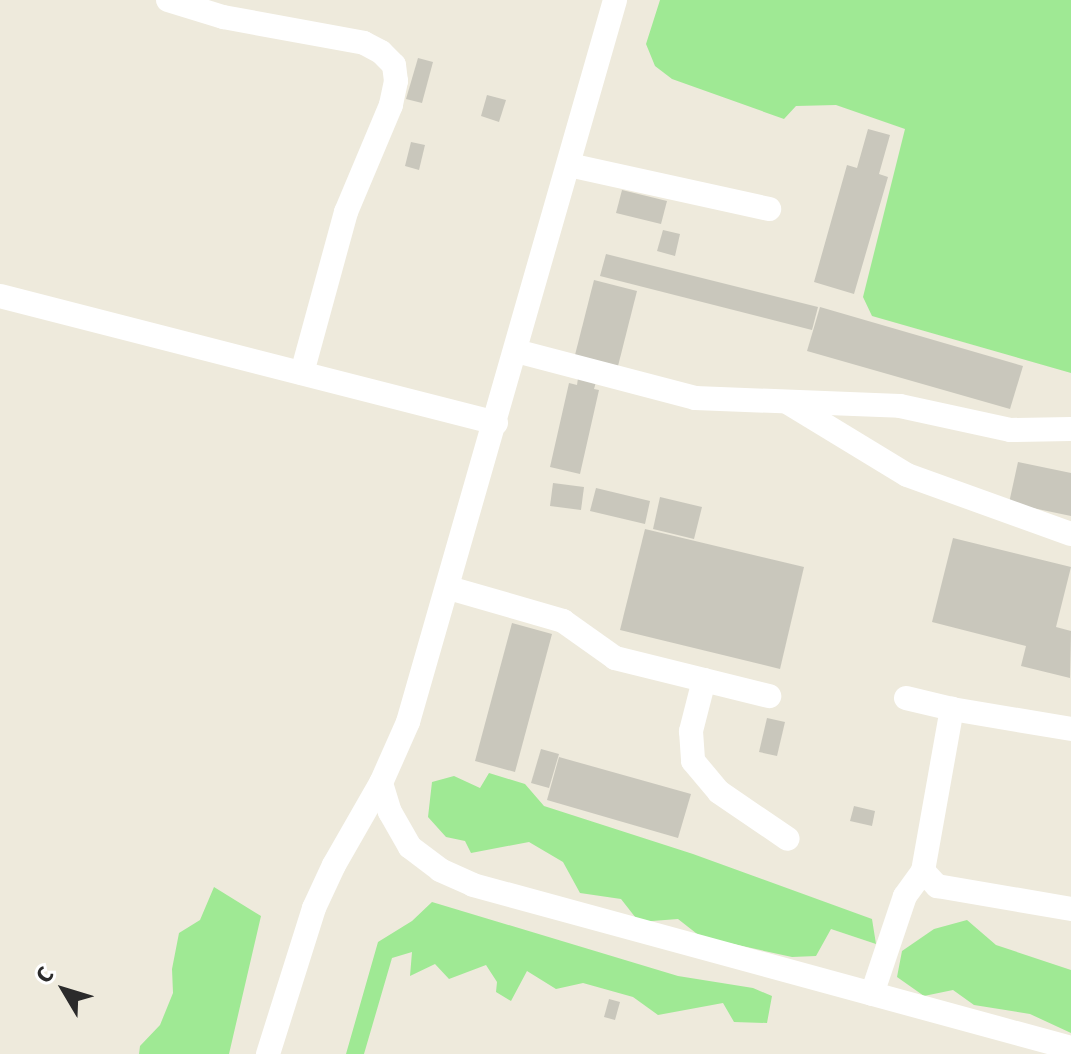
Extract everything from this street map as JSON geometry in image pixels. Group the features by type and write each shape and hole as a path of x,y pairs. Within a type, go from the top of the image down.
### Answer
{"street":[{"path":"168,0 223,17 364,43 381,52 394,65 396,81 391,105 346,212 302,373"},
{"path":"268,1054 314,908 334,865 381,783 408,722 449,588 615,0"},
{"path":"569,165 769,209"},
{"path":"0,296 496,423"},
{"path":"516,351 695,398 900,406 1010,430 1071,429"},
{"path":"785,401 907,475 1071,534"},
{"path":"449,588 563,621 615,658 769,696"},
{"path":"704,680 691,731 693,761 719,792 788,839"},
{"path":"906,698 1071,729"},
{"path":"872,994 905,896 923,871 952,709"},
{"path":"381,783 390,812 410,847 457,878 1071,1048"},
{"path":"923,871 937,886 1071,909"}],"green space":[{"path":"660,0 1071,0 1071,373 872,316 863,297 905,129 836,105 796,106 784,119 672,79 655,66 646,44"},
{"path":"489,773 525,784 544,806 693,854 872,919 876,944 831,929 816,956 792,957 701,937 678,919 639,922 621,899 580,893 563,862 529,842 471,853 465,841 446,837 428,817 432,782 454,776 480,788"},
{"path":"214,887 261,916 229,1054 139,1054 140,1046 160,1025 173,993 172,969 179,933 200,920"},
{"path":"432,902 678,976 753,988 772,996 767,1023 734,1022 723,1003 658,1015 633,997 583,983 556,989 527,971 511,1001 496,992 497,982 486,965 449,979 435,964 410,976 412,952 392,958 364,1054 346,1054 378,942 412,921"},
{"path":"967,920 996,945 1071,970 1071,1033 1030,1014 974,1005 953,990 924,996 897,977 902,951 934,929"}],"building":[{"path":"418,58 433,62 422,103 406,99"},
{"path":"487,95 506,100 499,122 481,116"},
{"path":"868,129 890,135 879,174 888,177 854,294 814,282 847,165 857,168"},
{"path":"411,142 425,145 419,170 405,166"},
{"path":"622,190 667,201 661,224 616,213"},
{"path":"663,230 680,234 675,256 657,251"},
{"path":"606,254 818,307 812,330 600,276"},
{"path":"594,280 637,291 618,366 575,355"},
{"path":"820,307 1023,366 1010,409 807,351"},
{"path":"578,378 596,382 594,389 599,390 580,474 550,467 569,383 577,385"},
{"path":"1018,462 1071,473 1071,516 1009,503"},
{"path":"553,483 584,487 581,510 550,506"},
{"path":"596,488 650,501 645,524 590,511"},
{"path":"660,497 702,507 694,539 653,529"},
{"path":"645,529 804,567 780,669 620,630"},
{"path":"953,538 1071,567 1056,627 1071,631 1070,678 1021,666 1026,646 932,622"},
{"path":"512,623 552,634 515,772 475,761"},
{"path":"767,718 785,722 777,756 759,752"},
{"path":"541,749 559,754 549,788 531,783"},
{"path":"559,757 691,794 678,838 547,800"},
{"path":"854,806 875,811 872,826 850,821"},
{"path":"609,999 620,1002 615,1020 604,1017"}]}
